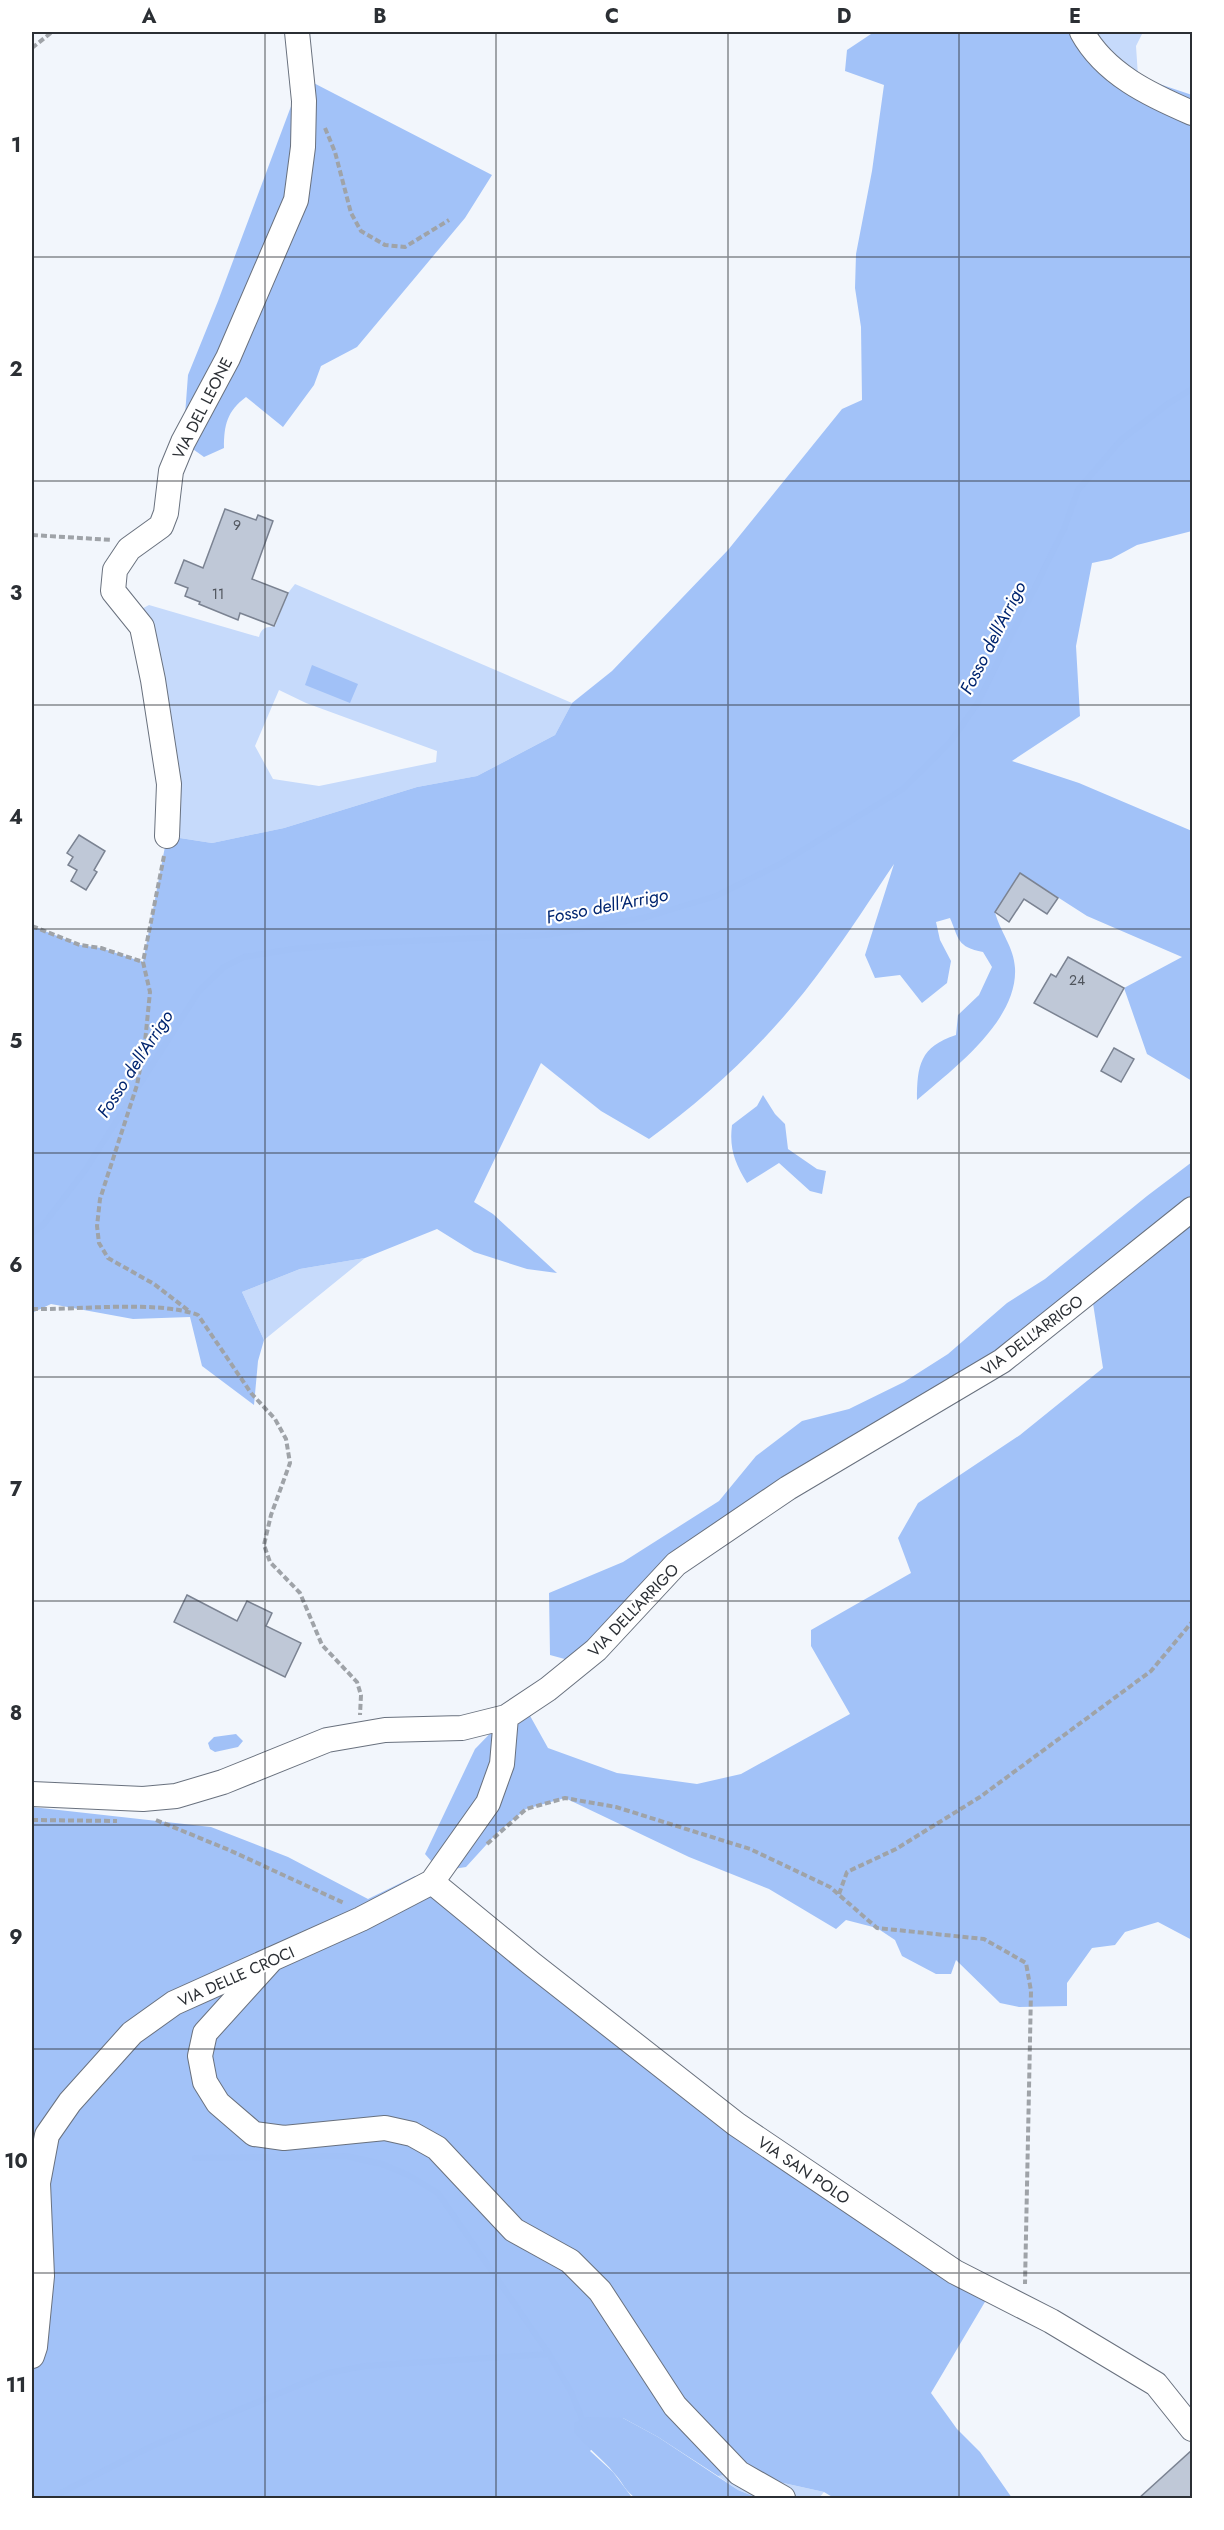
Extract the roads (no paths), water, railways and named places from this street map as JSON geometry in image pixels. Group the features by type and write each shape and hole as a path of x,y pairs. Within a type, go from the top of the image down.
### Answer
{"street":[{"name":"VIA DEL LEONE","path":"167,836 169,784 153,680 142,627 113,591 115,570 129,549 162,526 166,513 171,471 183,442 228,358 296,200 303,147 304,101 297,32"},
{"path":"1082,32 1109,67 1134,84 1192,113"},
{"name":"VIA DELL'ARRIGO","path":"32,1794 143,1799 176,1796 222,1782 327,1740 385,1730 462,1728 506,1717 548,1689 596,1650 676,1564 788,1488 1002,1361 1192,1209"},
{"name":"VIA DELLE CROCI","path":"32,2356 36,2347 42,2276 38,2183 47,2135 70,2102 132,2032 174,2003 367,1916 432,1882 488,1803 502,1764 506,1717"},
{"name":"VIA SAN POLO","path":"432,1882 541,1972 736,2124 955,2272 1024,2307 1156,2384 1192,2429"},
{"path":"272,1959 205,2032 200,2056 205,2082 218,2103 254,2134 284,2138 385,2128 412,2134 436,2148 514,2230 570,2260 600,2291 675,2406 739,2473 783,2499"}],"waterway":[{"name":"Fosso dell'Arrigo","path":"32,1233 44,1224 86,1169 199,991 224,967 244,957 293,949 365,943 546,935 643,918 716,896 780,864 903,789 951,741 977,704 1064,529 1078,490 1121,440 1169,403 1192,389"},
{"path":"195,2158 346,2156 382,2164 408,2175 438,2193 549,2354 571,2392 585,2426"},
{"path":"51,2498 152,2446 328,2373 365,2366 549,2354"}]}
